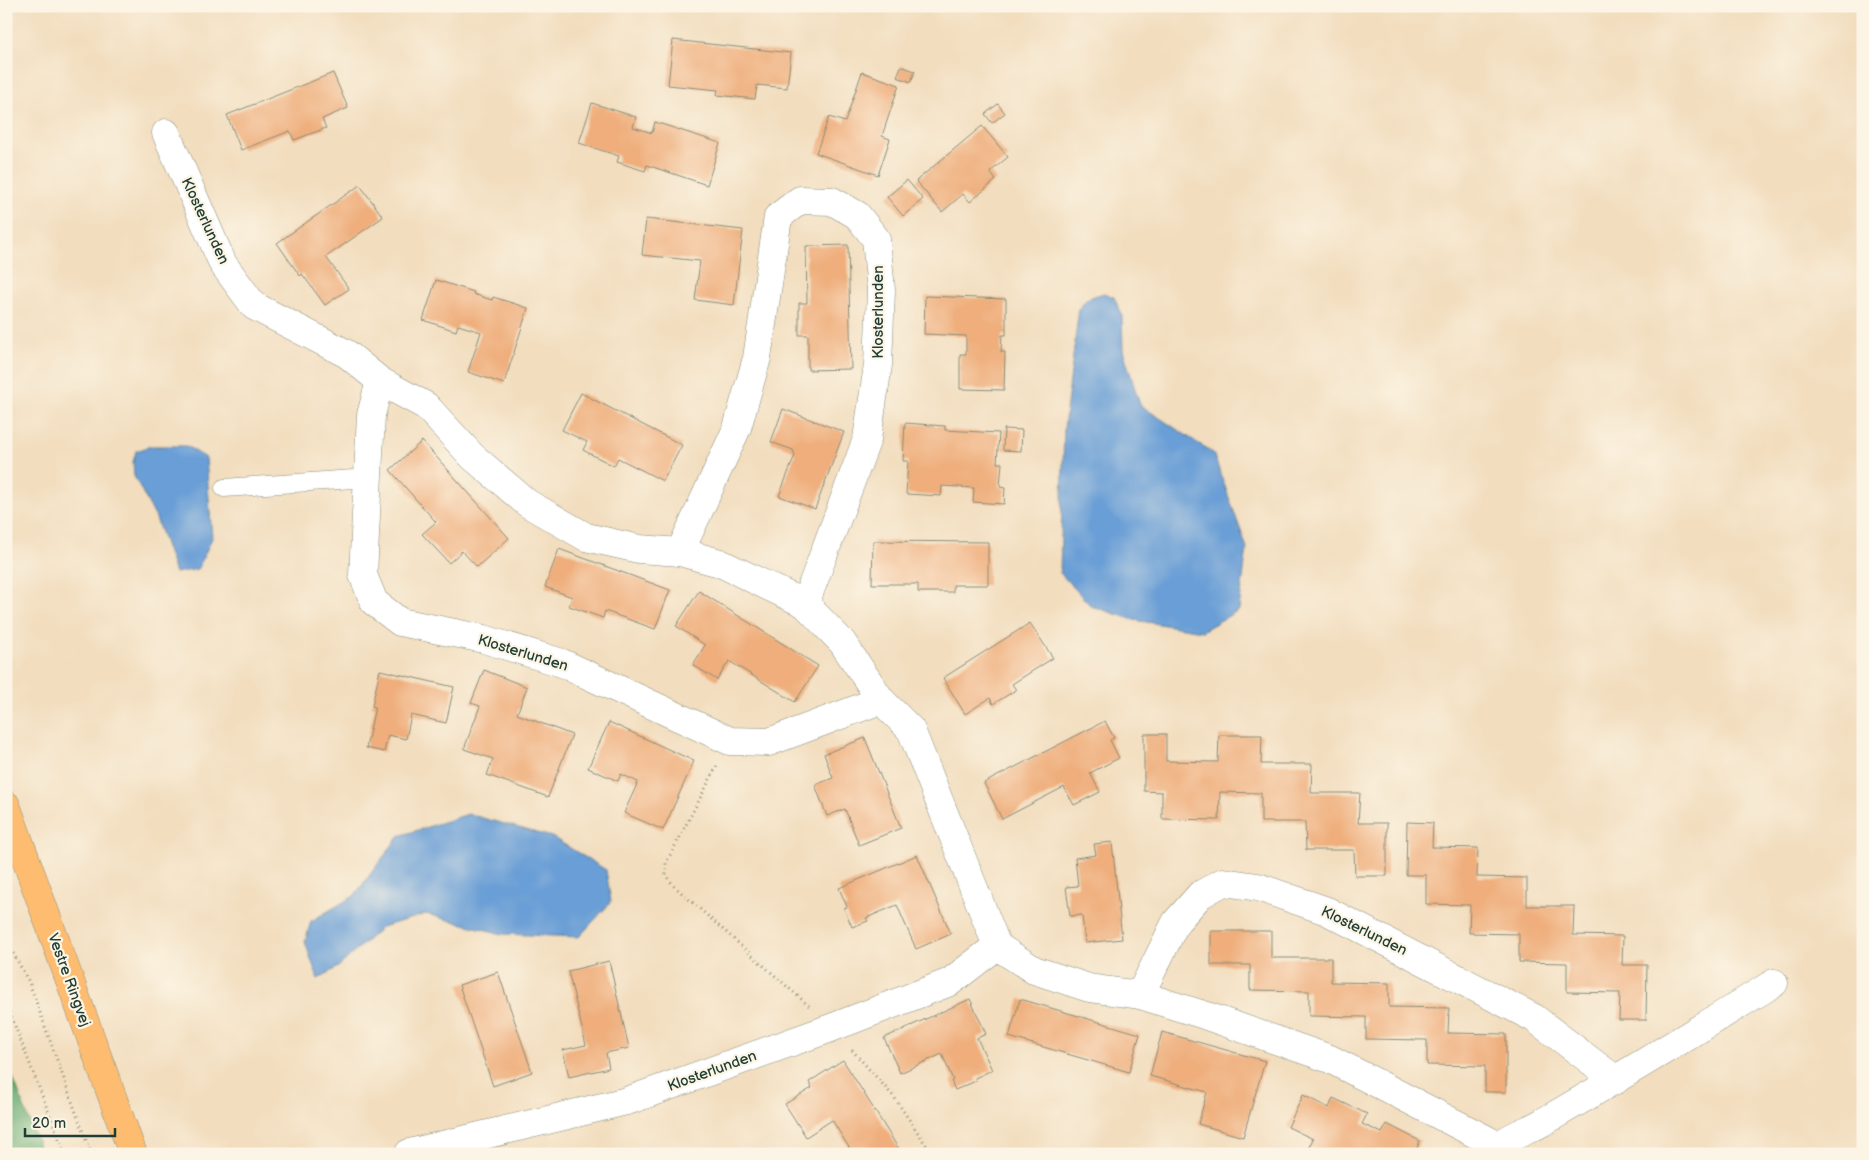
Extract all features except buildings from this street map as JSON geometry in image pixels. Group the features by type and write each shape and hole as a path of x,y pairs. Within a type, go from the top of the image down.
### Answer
{"main road":[{"name":"Vestre Ringvej","path":"6,805 133,1154"}],"street":[{"name":"Klosterlunden","path":"166,133 223,264 254,306 347,354 380,381 426,406 472,456 527,503 586,537 639,549 680,552 720,563 805,604 842,642 881,700 911,730 997,946 950,982 831,1028 627,1101 409,1153"},
{"name":"Klosterlunden","path":"680,552 737,428 757,358 778,217 800,200 832,201 857,215 876,239 881,290 878,365 867,439 805,604"},
{"name":"Klosterlunden","path":"380,381 371,415 363,575 374,602 400,622 484,639 562,663 730,741 769,742 881,700"},
{"name":"Klosterlunden","path":"1140,996 1176,922 1200,895 1223,882 1258,886 1327,910 1534,1018 1616,1080"},
{"path":"997,946 1034,970 1089,988 1140,996 1204,1015 1330,1059 1495,1149 1616,1080 1774,982"}],"lane":[{"path":"224,488 368,478"}],"path":[{"path":"730,741 666,862 666,876 674,886 793,991 831,1028 894,1097 932,1154"},
{"path":"6,940 28,982 91,1154"},
{"path":"6,1003 65,1154"}],"green space":[{"path":"6,1059 42,1154 6,1154"}],"water":[{"path":"1104,293 1114,297 1122,316 1123,350 1140,405 1213,453 1247,548 1239,610 1202,631 1134,620 1091,606 1060,573 1064,428 1079,308 1088,298"},
{"path":"151,446 187,446 206,458 212,538 198,569 175,573 156,518 134,476 133,462 136,451"},
{"path":"468,814 552,837 606,870 611,902 579,937 502,934 426,914 382,927 338,967 318,979 305,942 311,921 354,896 399,836"}]}
